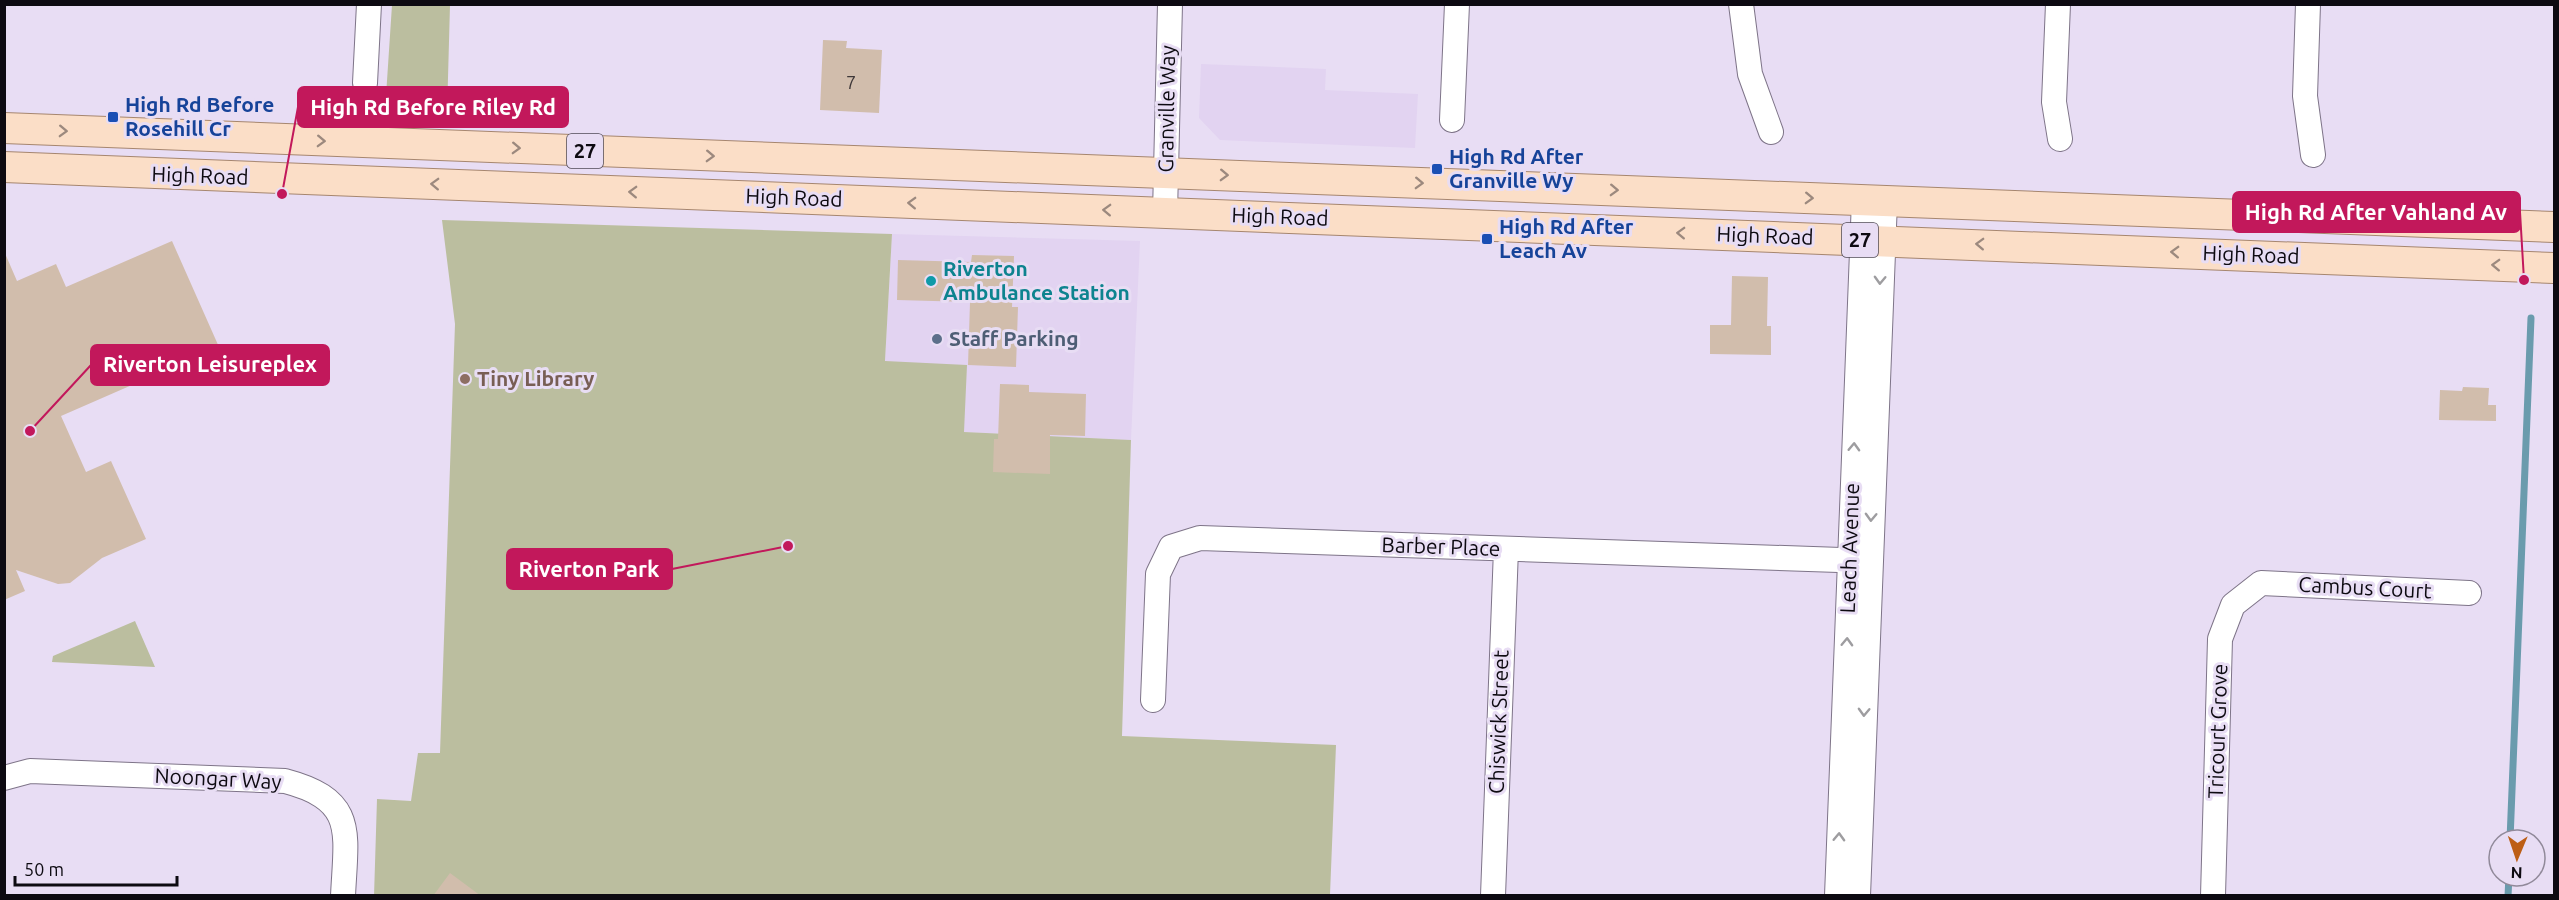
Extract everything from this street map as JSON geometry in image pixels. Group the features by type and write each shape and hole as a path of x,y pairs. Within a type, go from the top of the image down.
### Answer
{"main road":[{"name":"High Road","path":"4,128 2554,227"},
{"name":"High Road","path":"4,167 2554,268"}],"street":[{"path":"365,83 369,4"},
{"name":"Granville Way","path":"1165,213 1170,4"},
{"path":"1452,120 1457,4"},
{"path":"1741,4 1750,74 1771,132"},
{"path":"2058,4 2054,102 2060,139"},
{"path":"2308,4 2305,96 2313,155"},
{"name":"Leach Avenue","path":"1837,896 1859,561 1874,201"},
{"name":"Barber Place","path":"1154,700 1158,574 1171,548 1200,538 1859,561"},
{"name":"Chiswick Street","path":"1492,896 1506,549"},
{"name":"Leach Avenue","path":"1858,896 1859,561"},
{"name":"Cambus Court","path":"2261,583 2469,593"},
{"name":"Tricourt Grove","path":"2213,896 2220,639 2233,605 2261,583"},
{"name":"Noongar Way","path":"4,778 30,771 285,781 305,786 323,794 335,806 343,822 344,896"}],"shaded area":[{"path":"1201,64 1326,69 1325,90 1418,94 1415,148 1220,140 1199,118"},
{"path":"892,234 1140,241 1131,440 964,432 885,362"}],"green space":[{"path":"392,5 450,5 447,114 385,111"},
{"path":"442,220 892,234 885,361 967,365 964,432 1131,440 1122,736 1336,745 1330,895 374,896 377,799 411,801 418,753 440,753 455,324"},
{"path":"135,621 155,667 52,662 53,656"}],"building":[{"path":"823,40 847,41 846,48 882,50 879,113 820,110"},
{"path":"172,241 219,347 61,416 86,472 111,461 146,539 102,558 70,583 58,584 16,570 25,591 4,600 4,251 17,281 56,264 66,287"},
{"path":"972,255 1014,256 1012,307 1018,307 1016,367 968,365 970,302 897,300 898,260 971,262"},
{"path":"1732,276 1768,277 1767,326 1771,326 1771,355 1710,354 1710,325 1731,325"},
{"path":"1000,384 1029,385 1029,392 1086,394 1085,436 1050,435 1050,474 993,472 994,439 998,439"},
{"path":"2463,387 2489,388 2488,405 2496,405 2496,421 2439,420 2440,390 2462,391"},
{"path":"450,873 481,896 433,896"}],"waterway":[{"path":"2510,828 2531,318"},
{"path":"2508,888 2508,896"}],"place":[{"name":"High Rd Before Rosehill Cr","path":"113,117"},
{"name":"High Rd After Granville Wy","path":"1437,169"},
{"name":"High Rd Before Riley Rd","path":"282,194"},
{"name":"High Rd After Leach Av","path":"1487,239"},
{"name":"High Rd After Vahland Av","path":"2524,280"},
{"name":"Riverton Ambulance Station","path":"931,281"},
{"name":"Staff Parking","path":"937,339"},
{"name":"Tiny Library","path":"465,379"},
{"name":"Riverton Leisureplex","path":"30,431"},
{"name":"Riverton Park","path":"788,546"}]}
